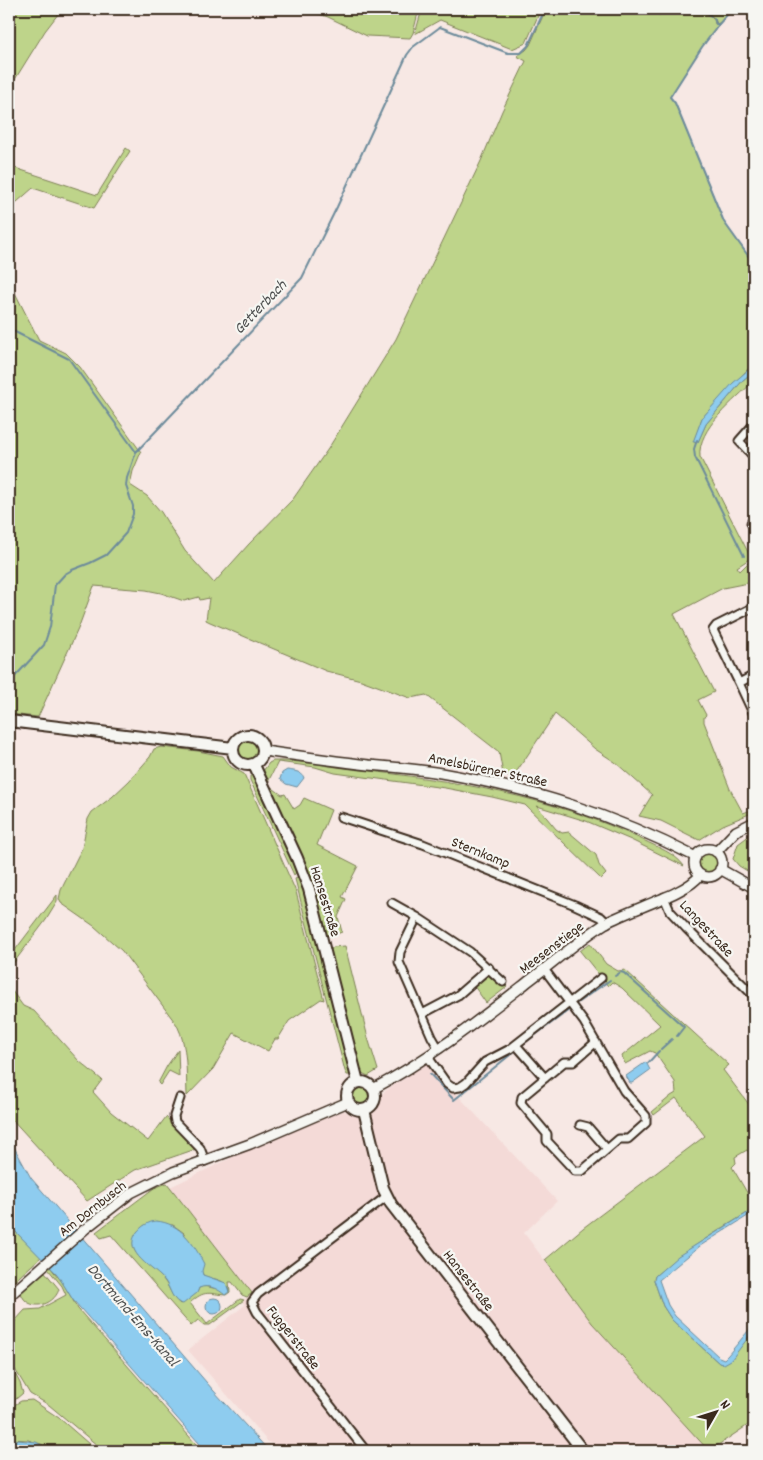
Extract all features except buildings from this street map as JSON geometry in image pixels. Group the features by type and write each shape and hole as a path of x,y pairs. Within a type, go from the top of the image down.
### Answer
{"main road":[{"path":"9,721 233,748"},
{"path":"249,735 260,740 264,751 261,759 254,765 248,766 239,762 233,754 233,748 238,738 249,735"},
{"name":"Hansestraße","path":"254,765 298,858 310,889 358,1082"},
{"path":"358,1082 366,1082 374,1089 374,1102 364,1110 353,1108 348,1102 346,1095 349,1088 358,1082"},
{"name":"Hansestraße","path":"364,1110 383,1188 397,1212 580,1447"}],"street":[{"path":"754,424 739,441 754,457"},
{"path":"754,607 716,626 713,630 754,715"},
{"path":"739,683 754,675"},
{"name":"Amelsbürener Straße","path":"264,751 369,765 416,769 506,786 601,814 644,832 696,858"},
{"name":"Sternkamp","path":"341,817 423,844 601,916 607,923"},
{"path":"716,852 736,831 754,822"},
{"path":"702,851 716,852 721,860 718,873 709,877 700,875 695,867 696,858 702,851"},
{"path":"720,869 754,888"},
{"name":"Meesenstiege","path":"374,1089 428,1057 607,923 692,884 700,875"},
{"name":"Langestraße","path":"664,897 670,911 754,996"},
{"path":"392,903 457,942 504,982"},
{"path":"417,917 398,957 439,1049"},
{"path":"422,1014 458,995 489,968"},
{"path":"544,969 570,1002 596,1042 624,1091 646,1116 646,1123 628,1139 619,1139 582,1171 575,1171 562,1155 558,1155 547,1141 547,1134 521,1103 522,1097 564,1062 573,1062 596,1042"},
{"path":"428,1057 447,1084 453,1088 460,1087 485,1062 516,1045 601,978"},
{"path":"516,1045 545,1078"},
{"path":"180,1098 174,1116 175,1122 200,1148 205,1161"},
{"name":"Am Dornbusch","path":"9,1296 85,1229 131,1193 153,1181 250,1144 348,1102"},
{"path":"580,1125 588,1127 607,1149"},
{"name":"Fuggerstraße","path":"366,1451 256,1312 252,1302 258,1294 387,1196"},
{"path":"568,1451 580,1447"}],"shaded area":[{"path":"431,1061 447,1084 557,1201 524,1233 592,1323 709,1451 287,1451 268,1442 188,1350 245,1305 242,1301 252,1293 170,1187 252,1148 343,1111 360,1115 370,1113 376,1108 381,1095 385,1091"}],"green space":[{"path":"9,9 62,9 45,31 9,89"},
{"path":"305,9 419,9 410,38 367,36 328,17"},
{"path":"422,9 541,9 526,43 512,49 440,20 415,34"},
{"path":"546,9 650,9 659,15 664,13 666,9 701,9 704,11 703,9 731,9 717,24 715,19 707,12 714,19 715,24 719,25 702,47 670,97 675,103 724,222 754,264 754,365 702,418 694,442 698,442 706,424 743,380 754,371 754,381 719,415 704,436 700,457 751,558 737,567 740,571 754,557 754,580 753,582 723,588 674,614 714,692 698,700 706,715 704,722 730,789 743,813 754,809 754,812 723,825 699,840 661,821 639,816 652,795 615,762 595,749 555,714 513,777 503,774 499,752 426,695 410,698 361,680 326,671 210,622 206,620 209,598 200,600 199,597 184,601 146,590 94,586 78,629 38,717 9,714 9,281 39,340 66,353 80,367 141,452 133,471 130,485 147,496 161,512 185,551 214,583 293,499 328,449 396,339 481,161 526,61 517,56 530,45"},
{"path":"126,148 130,151 94,208 33,188 9,209 9,166 97,195"},
{"path":"248,738 256,742 260,750 256,758 248,762 240,758 236,750 240,742"},
{"path":"161,747 223,756 231,767 244,774 296,892 324,1000 321,999 289,1021 268,1051 234,1033 213,1069 187,1096 185,1051 177,1025 122,951 94,926 61,903 59,899 61,890 82,848 88,819 92,812 129,781 150,757 154,749"},
{"path":"273,761 303,762 427,779 501,792 537,801 573,812 643,840 671,854 684,866 631,840 586,821 537,806 556,829 562,833 569,832 596,855 599,865 606,874 601,879 525,805 445,788 335,773 315,767 278,762 268,782 270,786 282,795 285,794 294,809 300,805 304,798 331,810 317,845 358,866 342,897 346,899 338,917 342,932 331,936 324,934 265,780 263,771"},
{"path":"253,775 298,870 294,875 250,780 250,776"},
{"path":"754,832 754,875 739,866 733,859 738,844"},
{"path":"708,854 716,859 717,863 712,871 708,872 700,867 699,863 704,855"},
{"path":"297,878 302,881 350,1075 347,1075 345,1071 295,879"},
{"path":"57,895 57,902 46,920 9,969 9,958"},
{"path":"590,943 606,964 618,971 625,970 729,1065 723,1070 754,1111 754,1158 747,1150 735,1157 736,1163 732,1167 754,1202 754,1212 749,1212 712,1234 666,1267 655,1276 654,1280 663,1306 672,1320 719,1363 724,1364 754,1330 754,1421 709,1451 592,1323 545,1260 583,1228 705,1136 676,1098 654,1115 652,1112 676,1093 675,1082 655,1053 650,1051 625,1064 622,1056 660,1025 622,988 612,982 608,986 580,951"},
{"path":"345,946 378,1070 368,1076 360,1072 329,952 333,947"},
{"path":"490,974 507,987 486,1003 474,986"},
{"path":"9,987 23,1006 34,1011 79,1061 102,1080 93,1092 111,1112 148,1141 166,1117 196,1149 135,1170 87,1201 9,1116"},
{"path":"178,1050 179,1076 169,1071 160,1085 158,1083"},
{"path":"357,1086 365,1086 370,1091 368,1102 357,1104 352,1099 352,1091"},
{"path":"167,1183 252,1293 247,1297 242,1295 232,1282 229,1282 230,1292 226,1295 207,1293 195,1299 190,1303 207,1324 240,1299 244,1300 210,1325 204,1325 198,1320 191,1326 111,1235 101,1238 96,1232 154,1188","holes":["145,1225 173,1225 184,1233 203,1275 222,1281 229,1291 203,1286 194,1295 180,1304 163,1279 143,1261 134,1248 133,1241 137,1234"]},
{"path":"9,1225 41,1257 9,1286"},
{"path":"50,1267 63,1283 78,1309 202,1451 104,1451 49,1405 30,1394 13,1366 9,1351 11,1332 15,1321 25,1310 40,1309 66,1295 62,1286 48,1269"},
{"path":"45,1272 59,1289 56,1295 52,1300 40,1305 29,1303 21,1293"},
{"path":"9,1363 20,1383 23,1393 9,1405"},
{"path":"32,1400 59,1418 97,1451 51,1451 41,1444 28,1440 9,1439 9,1408 21,1401"},
{"path":"9,1443 30,1445 43,1451 9,1451"}],"water":[{"path":"754,365 754,371 743,380 706,424 698,442 693,442 702,418 733,383"},
{"path":"287,770 297,772 303,776 304,778 297,787 286,784 280,779 282,773"},
{"path":"646,1062 650,1070 630,1083 626,1076"},
{"name":"Dortmund-Ems-Kanal","path":"9,1138 31,1178 213,1390 269,1451 206,1451 73,1300 57,1274 9,1225"},
{"path":"749,1212 754,1212 754,1215 751,1214 700,1246 659,1280 668,1305 675,1316 719,1357 724,1359 754,1324 754,1330 731,1360 724,1364 719,1363 672,1320 663,1306 654,1280 655,1276 678,1256"},
{"path":"156,1221 180,1230 196,1249 204,1264 203,1275 226,1283 229,1292 225,1295 213,1288 203,1287 199,1288 197,1293 183,1304 176,1301 165,1281 141,1260 133,1247 133,1240 137,1232 150,1222"},
{"path":"214,1298 222,1306 214,1314 206,1306"},
{"path":"9,1439 36,1442 51,1451 43,1451 30,1445 9,1443"}],"waterway":[{"name":"Getterbach","path":"9,683 44,645 50,627 55,585 65,574 106,555 126,533 133,514 133,506 126,486 136,452 302,278 407,55 413,47 440,27 508,53 521,53 528,46 545,9"},
{"path":"651,9 659,14 663,13 665,9"},
{"path":"702,9 711,16"},
{"path":"714,18 716,24 719,24 732,9"},
{"path":"720,23 670,97 675,103 724,222 754,264"},
{"path":"9,329 69,359 136,452"},
{"path":"697,440 694,449 695,457 744,556"},
{"path":"749,570 754,565"},
{"path":"615,976 621,972 624,973 684,1027 677,1036"},
{"path":"577,1003 610,980"},
{"path":"522,1045 569,1010"},
{"path":"661,1049 672,1039"},
{"path":"430,1074 454,1100 515,1051"},
{"path":"648,1063 659,1051"}]}
